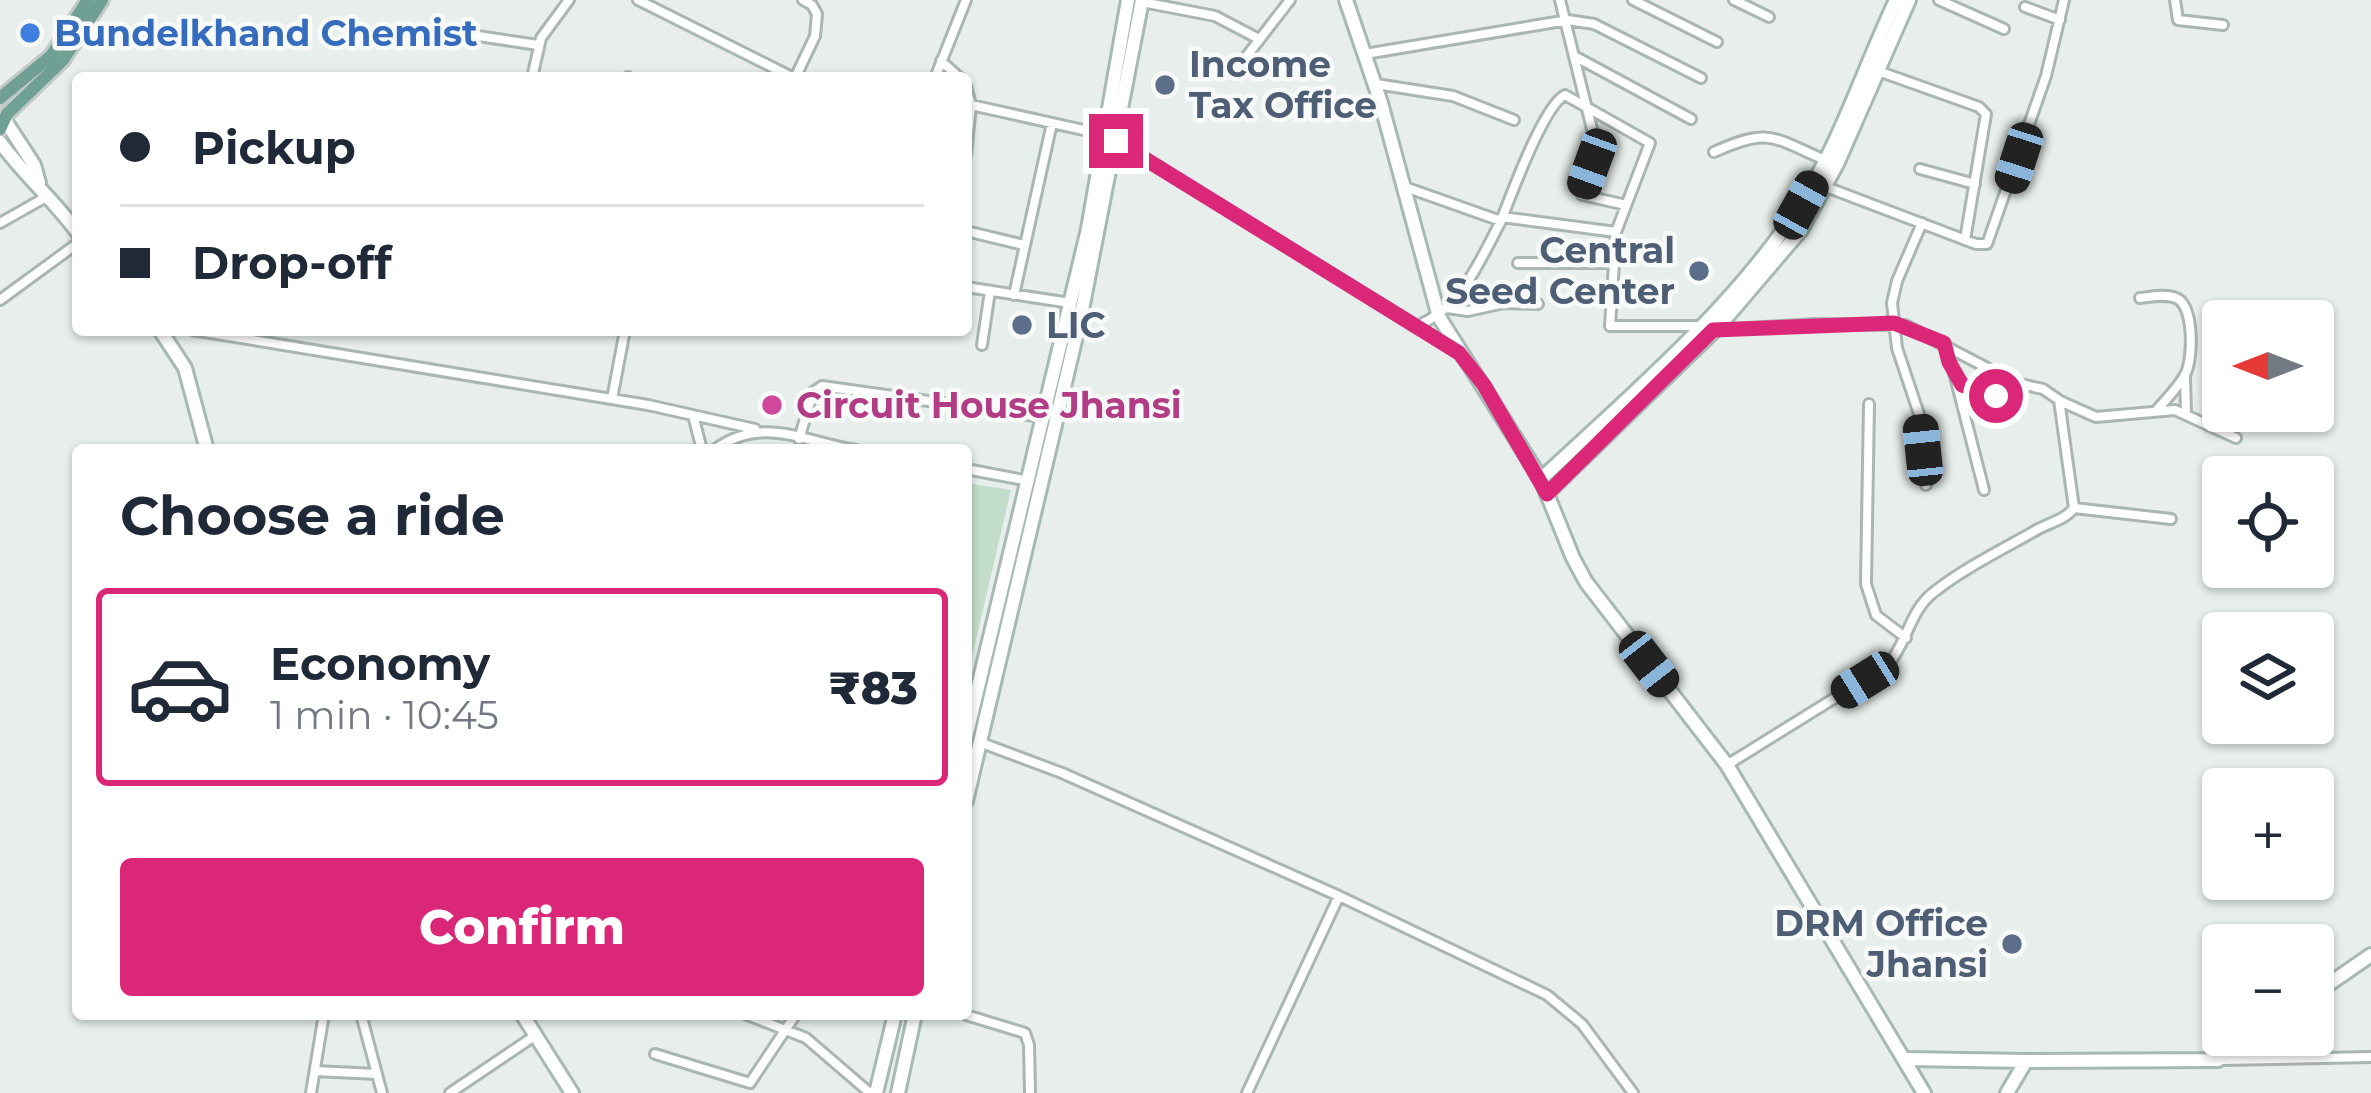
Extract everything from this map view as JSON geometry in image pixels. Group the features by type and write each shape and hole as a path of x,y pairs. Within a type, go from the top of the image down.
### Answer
{"main road":[{"path":"3,113 52,56 88,0"},
{"path":"3,113 64,60 102,0"}],"street":[{"path":"533,72 546,28 569,0"},
{"path":"638,0 782,72"},
{"path":"797,72 811,44 817,14 803,0"},
{"path":"937,72 966,0"},
{"path":"1111,138 1128,0"},
{"path":"1239,66 1290,0"},
{"path":"1346,0 1459,353 1541,479 1586,582 1727,765 1924,1093"},
{"path":"1560,0 1595,153 1582,195 1626,205"},
{"path":"1633,0 1717,42"},
{"path":"1734,0 1768,16"},
{"path":"1939,0 2004,29"},
{"path":"1826,187 1964,240 1983,244 1991,240 2046,76 2064,0"},
{"path":"2175,0 2178,20 2223,25"},
{"path":"973,739 1043,483 1142,1 1215,16 1259,39"},
{"path":"1547,494 1707,328 1788,223 1878,71 1901,3"},
{"path":"1541,479 1707,328 1740,304 1801,230 1826,187 1901,3"},
{"path":"2025,8 2060,20"},
{"path":"1365,54 1568,20 1594,24 1701,78"},
{"path":"438,30 538,45"},
{"path":"1575,57 1691,119"},
{"path":"940,61 953,72"},
{"path":"1878,71 1984,110 1986,121 1964,240"},
{"path":"1375,84 1436,92 1514,120"},
{"path":"1418,326 1443,312 1466,287 1526,158 1558,96 1564,95 1649,140 1616,232 1610,326 1894,323 2096,417 2186,412 2236,438"},
{"path":"972,105 1111,138 1459,353"},
{"path":"3,113 34,165 39,183"},
{"path":"1014,296 1052,123"},
{"path":"1714,152 1748,136 1766,134 1825,160"},
{"path":"0,142 72,225"},
{"path":"1920,169 1975,184"},
{"path":"1405,188 1501,219 1616,232"},
{"path":"0,223 50,195"},
{"path":"1922,223 1893,291 1900,359 1919,414 1926,485"},
{"path":"972,233 1024,245"},
{"path":"0,300 72,247"},
{"path":"1518,263 1613,263"},
{"path":"972,288 1077,304"},
{"path":"982,345 990,291"},
{"path":"2140,298 2164,296 2182,301 2187,311 2186,412"},
{"path":"973,739 1026,480 1077,304"},
{"path":"1443,312 1538,304"},
{"path":"164,336 185,368 204,444"},
{"path":"229,336 612,399 822,444"},
{"path":"612,399 624,336"},
{"path":"1944,343 1984,490"},
{"path":"1954,373 1962,385 1984,395 2027,386"},
{"path":"2156,411 2184,376"},
{"path":"800,440 813,392 822,386 1042,417"},
{"path":"1727,765 1888,665 1933,592 2038,529 2065,518 2074,508 2059,400"},
{"path":"1869,404 1866,584 1876,615 1906,638"},
{"path":"693,415 700,444"},
{"path":"721,444 755,429"},
{"path":"972,470 1043,483"},
{"path":"2074,508 2171,519"},
{"path":"973,739 1062,773 1339,896 1547,995 1582,1024 1633,1093"},
{"path":"1247,1093 1339,896"},
{"path":"2334,980 2371,955"},
{"path":"972,1017 1024,1033 1029,1045 1030,1093"},
{"path":"311,1093 323,1020"},
{"path":"363,1020 382,1093"},
{"path":"526,1020 572,1093"},
{"path":"762,1020 817,1046 873,1093 894,1020"},
{"path":"655,1054 750,1083 793,1020"},
{"path":"898,1093 914,1020"},
{"path":"450,1093 536,1035"},
{"path":"2218,1060 2224,1056"},
{"path":"1907,1059 2371,1057"},
{"path":"2007,1093 2026,1060"},
{"path":"315,1071 377,1073"}],"green space":[{"path":"972,484 1011,490 972,656"}],"place":[{"name":"Bundelkhand Chemist","path":"30,33"},
{"name":"Income Tax Office","path":"1165,85"},
{"name":"Central Seed Center","path":"1699,271"},
{"name":"LIC","path":"1022,325"},
{"name":"Circuit House Jhansi","path":"772,405"},
{"name":"DRM Office Jhansi","path":"2012,944"}],"route":[{"path":"1116,141 1459,353 1484,385 1547,494 1713,330 1905,325 1944,343 1962,385 1996,396"}]}
